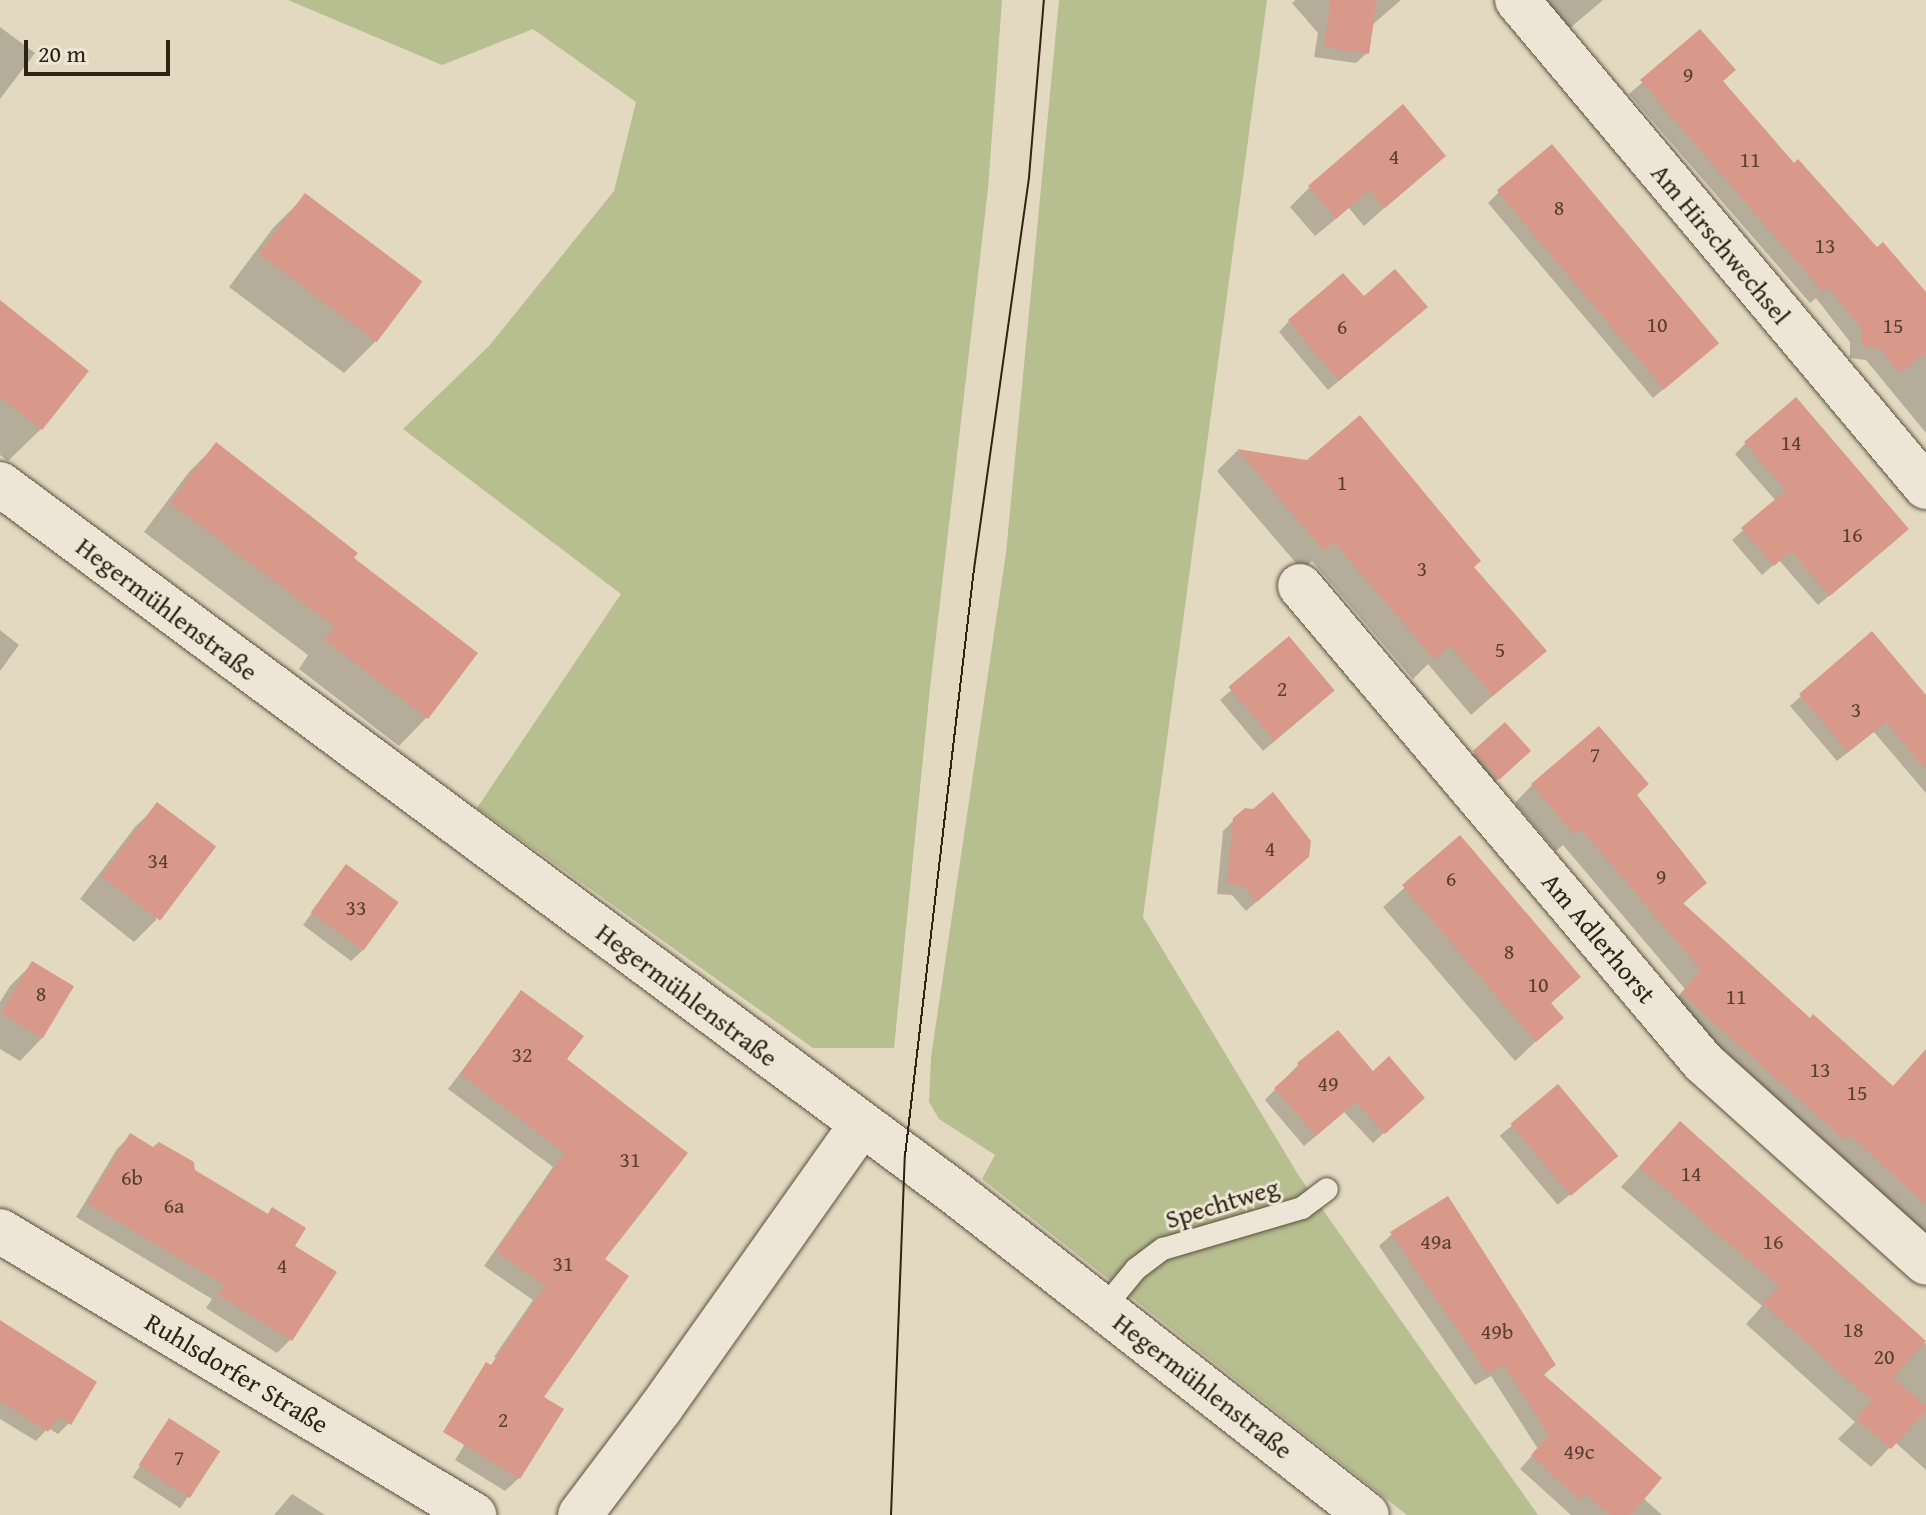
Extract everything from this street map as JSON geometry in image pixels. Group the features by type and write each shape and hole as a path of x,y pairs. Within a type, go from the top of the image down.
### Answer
{"street":[{"name":"Am Hirschwechsel","path":"1517,0 1926,487"},
{"name":"Hegermühlenstraße","path":"0,484 862,1124 1367,1515"},
{"name":"Am Adlerhorst","path":"1300,586 1703,1062 1926,1263"},
{"path":"580,1515 660,1409 862,1124"},
{"name":"Ruhlsdorfer Straße","path":"0,1231 474,1515"}],"lane":[{"name":"Spechtweg","path":"1103,1309 1136,1269 1163,1249 1302,1208 1327,1189"}],"green space":[{"path":"288,0 1002,0 988,189 930,688 894,1048 813,1048 477,808 621,594 403,429 489,346 614,191 636,102 533,29 442,65"},
{"path":"1059,0 1267,0 1143,917 1299,1176 1538,1515 1407,1515 982,1179 995,1155 939,1119 929,1102 931,1057 1006,553"}],"building":[{"path":"1330,0 1377,0 1369,54 1324,47"},
{"path":"1700,29 1736,70 1723,81 1794,163 1798,159 1877,247 1883,242 1926,292 1926,352 1900,373 1879,348 1862,346 1862,329 1829,288 1823,292 1640,80"},
{"path":"1403,104 1446,156 1385,208 1369,190 1336,219 1308,186"},
{"path":"1552,144 1719,343 1664,389 1497,190"},
{"path":"305,193 422,281 377,342 259,254"},
{"path":"1395,269 1428,307 1339,381 1288,320 1343,273 1364,296"},
{"path":"0,300 89,371 42,430 0,397"},
{"path":"1796,397 1909,529 1830,596 1791,551 1774,566 1741,528 1786,490 1744,442"},
{"path":"1360,415 1481,561 1474,567 1547,651 1493,696 1450,645 1435,660 1334,542 1324,551 1237,449 1307,460"},
{"path":"216,442 358,553 354,558 478,653 428,719 325,640 334,626 170,503"},
{"path":"1872,631 1926,695 1926,770 1886,722 1848,752 1799,694"},
{"path":"1289,636 1335,690 1274,741 1228,687"},
{"path":"1505,722 1531,751 1499,780 1473,751"},
{"path":"1599,726 1649,784 1637,795 1707,883 1683,903 1810,1018 1813,1014 1893,1086 1926,1049 1926,1205 1849,1134 1844,1140 1681,993 1701,970 1581,829 1575,835 1531,784"},
{"path":"1273,792 1311,841 1309,857 1257,902 1243,885 1227,884 1233,818 1245,808 1253,809"},
{"path":"157,802 216,847 160,921 101,876"},
{"path":"1460,835 1581,977 1551,1003 1564,1018 1536,1042 1402,885"},
{"path":"346,864 399,902 363,951 311,913"},
{"path":"32,961 74,986 43,1039 1,1013"},
{"path":"521,990 584,1036 567,1059 688,1153 605,1259 629,1276 544,1397 564,1409 520,1479 443,1432 486,1362 491,1365 545,1286 496,1251 565,1153 460,1074"},
{"path":"1338,1030 1373,1071 1389,1056 1425,1098 1385,1134 1356,1102 1316,1136 1274,1088 1299,1066 1297,1063"},
{"path":"1558,1084 1618,1156 1571,1196 1511,1124"},
{"path":"1680,1121 1926,1341 1873,1400 1894,1378 1926,1406 1926,1411 1891,1449 1856,1419 1872,1401 1763,1304 1779,1286 1639,1167"},
{"path":"130,1133 153,1147 159,1142 194,1162 195,1170 268,1214 272,1207 306,1228 295,1246 337,1272 292,1341 218,1295 224,1285 87,1203"},
{"path":"1448,1196 1556,1365 1543,1374 1662,1478 1631,1515 1610,1515 1585,1494 1579,1500 1531,1455 1549,1435 1504,1365 1488,1374 1390,1232"},
{"path":"0,1320 97,1382 71,1425 58,1417 48,1432 0,1401"},
{"path":"169,1418 220,1451 190,1498 139,1465"}],"tram line":[{"path":"891,1515 905,1156 974,569 1029,177 1044,0"}]}
